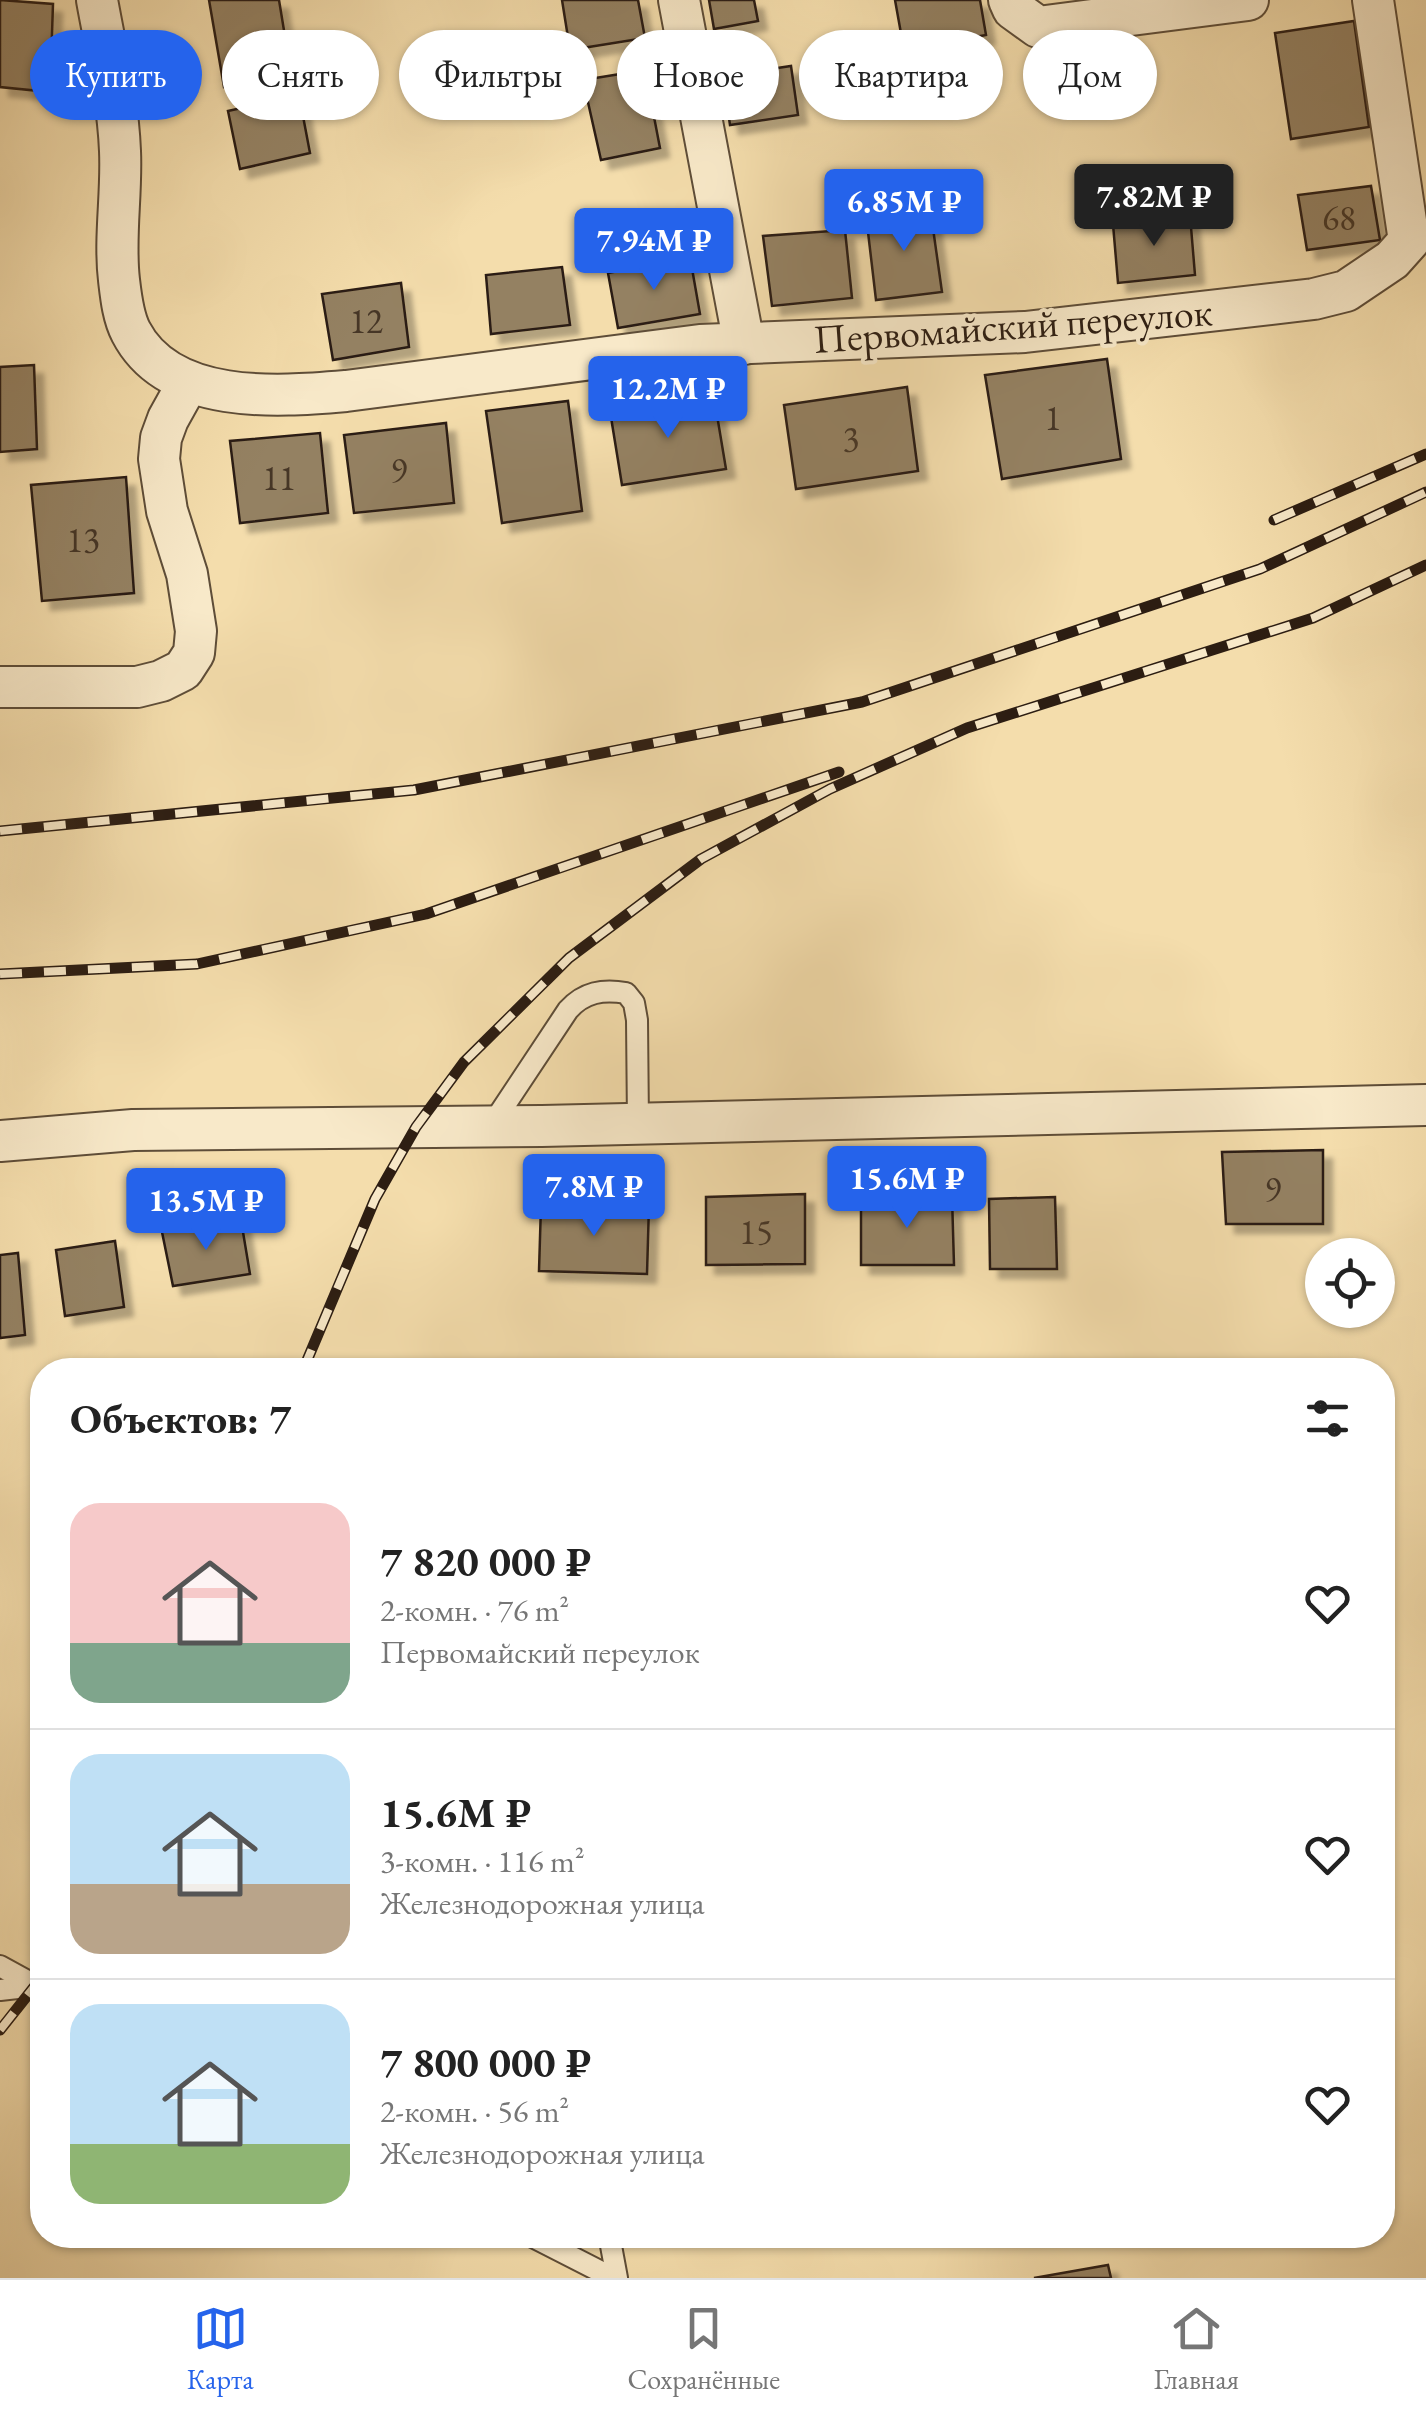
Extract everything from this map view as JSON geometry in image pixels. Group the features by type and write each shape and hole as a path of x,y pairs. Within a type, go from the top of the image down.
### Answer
{"street":[{"path":"0,687 137,687 183,670 194,653 196,630 187,574 167,511 160,459 161,438 168,419 188,383 163,368 139,345 123,311 118,276 120,151 98,0"},
{"path":"678,0 744,344"},
{"path":"1009,0 1013,9 1038,27 1248,0"},
{"name":"Первомайский переулок","path":"188,383 246,394 296,396 700,345 1025,332 1314,299 1346,291 1392,260 1409,241 1374,0"},
{"path":"0,1141 133,1130 638,1124 1426,1105"}],"lane":[{"path":"491,1126 568,1010 584,996 607,990 626,993 634,1003 638,1124"},
{"path":"0,1966 30,1982"},
{"path":"0,1990 30,1988"},
{"path":"554,2248 615,2278"},
{"path":"611,2248 615,2278"}],"building":[{"path":"0,0 53,4 52,30 30,30 30,90 0,87"},
{"path":"209,0 279,0 284,30 222,30 222,75"},
{"path":"562,0 638,0 644,30 617,30 617,42 597,46 597,30 567,30"},
{"path":"709,0 754,0 758,21 714,29"},
{"path":"895,0 980,0 985,30 900,30"},
{"path":"1354,21 1369,127 1291,139 1275,33"},
{"path":"791,66 798,115 779,118 779,68"},
{"path":"617,75 617,120 655,120 660,148 601,160 592,120 597,120 597,78"},
{"path":"230,120 304,120 310,153 240,169"},
{"path":"729,120 764,120 730,125"},
{"path":"1371,186 1380,240 1307,250 1298,195"},
{"path":"930,207 942,292 876,300 866,215"},
{"path":"1190,215 1195,275 1118,283 1113,224"},
{"path":"845,230 852,298 772,306 763,236"},
{"path":"690,257 700,314 618,328 608,273"},
{"path":"562,267 570,325 491,334 486,275"},
{"path":"401,283 409,347 333,360 322,294"},
{"path":"1107,359 1121,459 1002,479 985,375"},
{"path":"34,365 37,449 0,452 0,367"},
{"path":"907,387 918,471 796,489 784,405"},
{"path":"714,397 726,469 622,485 610,411"},
{"path":"568,401 582,511 502,523 486,411"},
{"path":"446,423 454,503 354,513 344,435"},
{"path":"320,433 328,513 240,523 230,441"},
{"path":"126,477 134,593 42,601 31,485"},
{"path":"1323,1150 1323,1224 1226,1224 1222,1152"},
{"path":"805,1194 805,1264 706,1265 706,1197"},
{"path":"952,1196 954,1265 861,1265 861,1199"},
{"path":"1055,1197 1057,1269 990,1269 989,1199"},
{"path":"541,1205 649,1205 647,1274 539,1271"},
{"path":"241,1220 250,1274 173,1286 162,1232"},
{"path":"115,1241 124,1307 65,1316 56,1250"},
{"path":"18,1253 25,1335 0,1338 0,1255"},
{"path":"1108,2265 1111,2278 1034,2278"}],"railway":[{"path":"1274,520 1426,454"},
{"path":"0,831 414,790 862,702 1260,569 1426,492"},
{"path":"308,1358 375,1199 416,1127 464,1062 569,958 701,859 830,789 967,728 1313,618 1426,565"},
{"path":"0,974 197,964 426,914 839,772"},
{"path":"0,2030 30,1992"}]}
